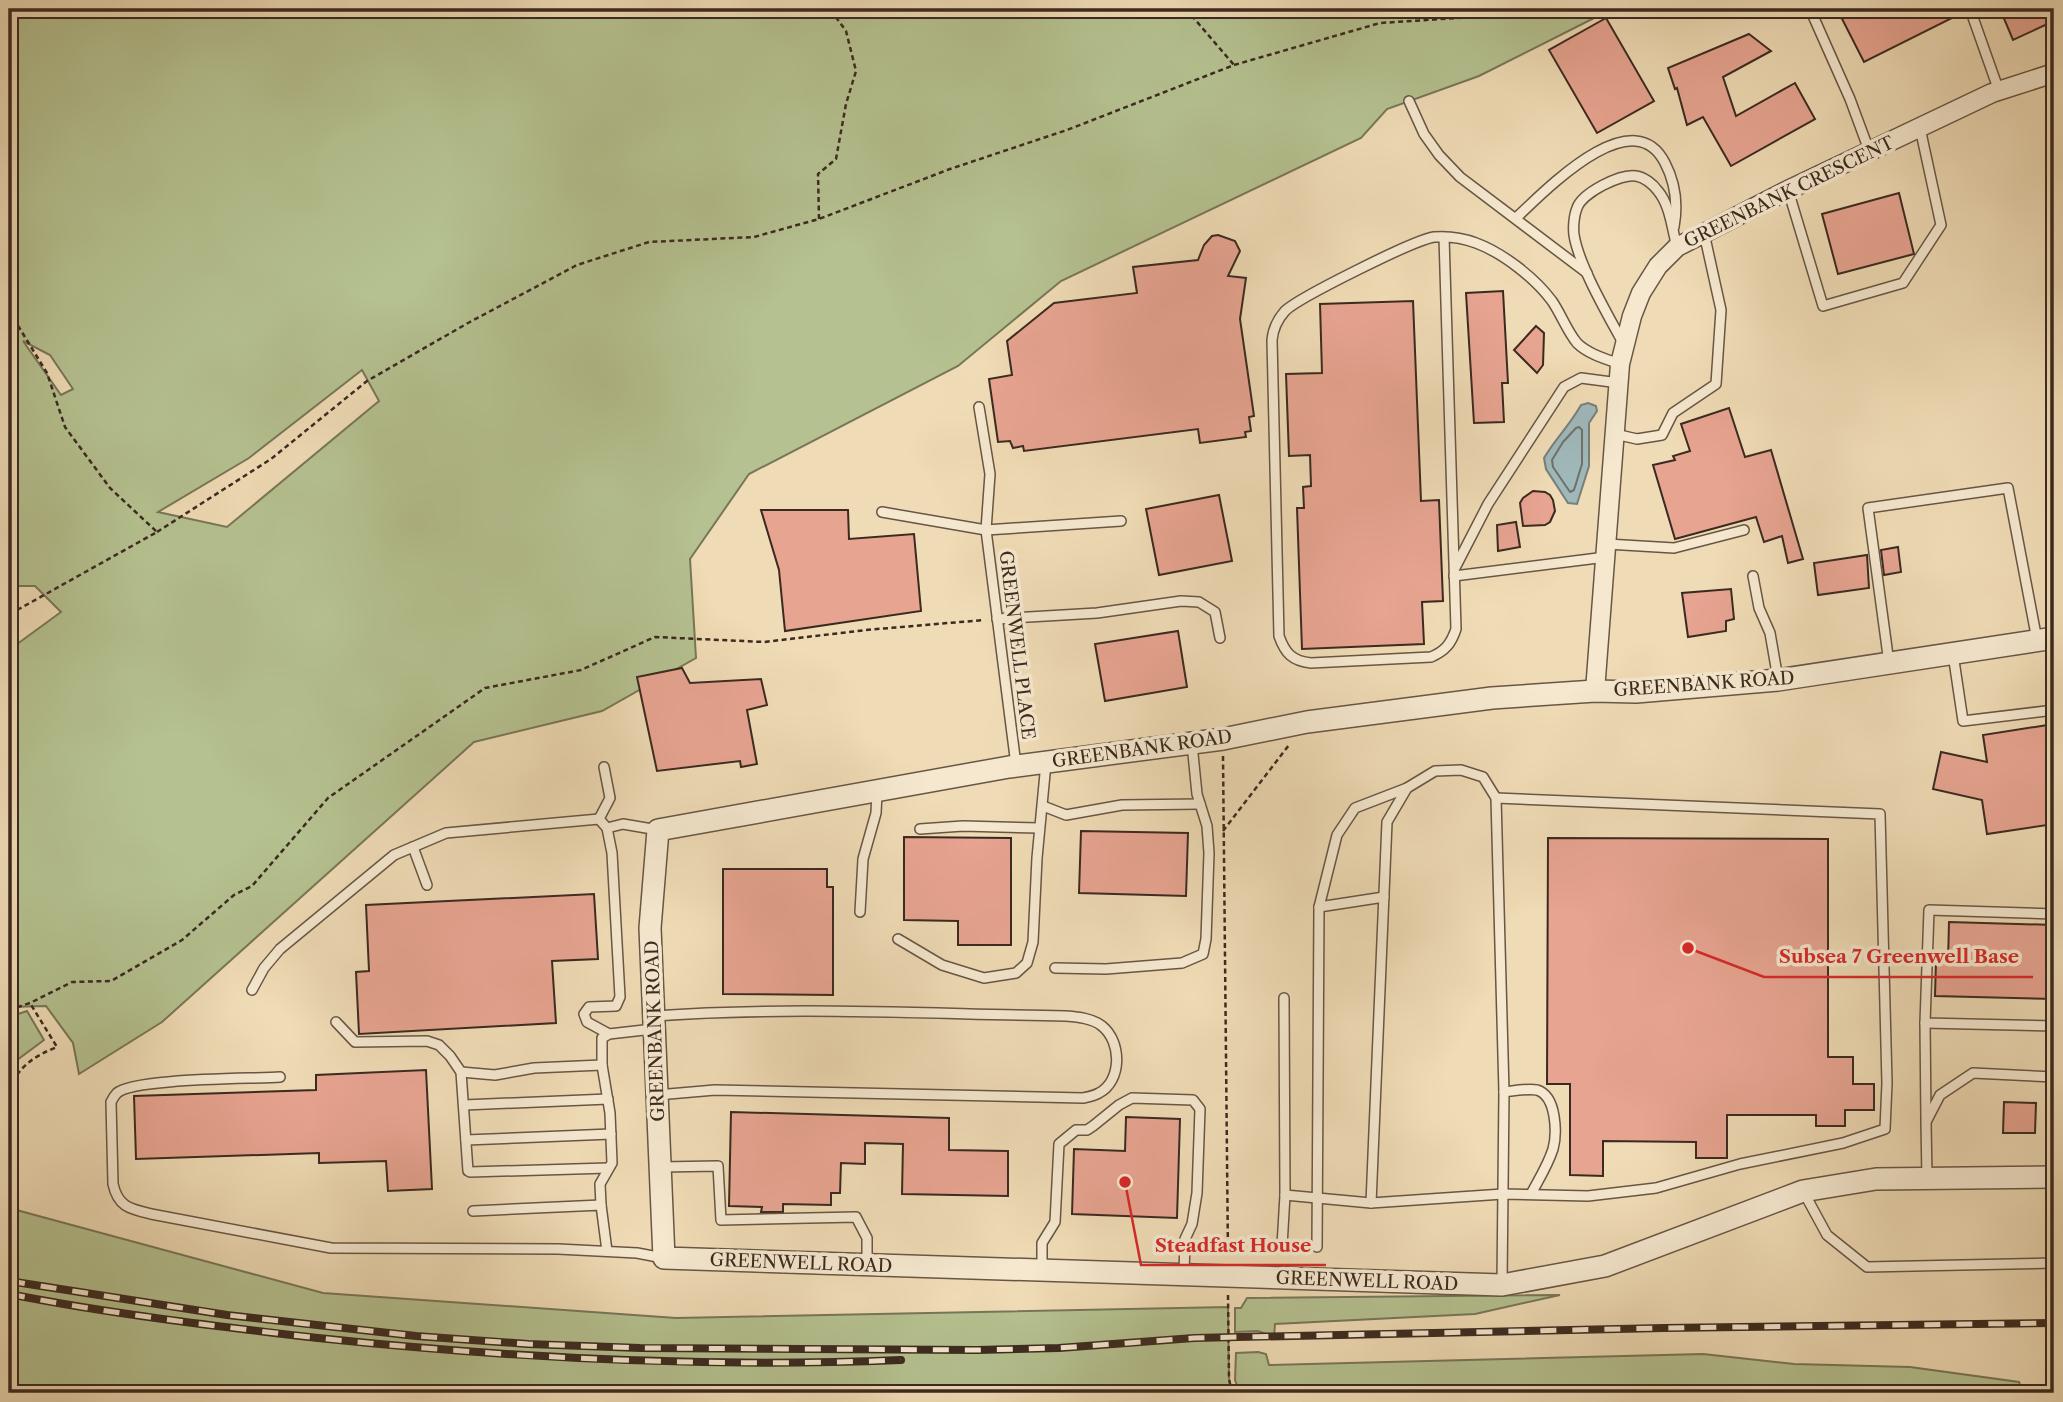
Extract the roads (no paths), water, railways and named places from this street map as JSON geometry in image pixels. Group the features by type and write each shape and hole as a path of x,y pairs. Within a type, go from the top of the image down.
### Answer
{"street":[{"name":"GREENBANK CRESCENT","path":"1595,691 1620,364 1641,293 1675,239 1704,232 1999,91 2054,73"},
{"name":"GREENBANK ROAD","path":"664,1258 650,928 658,830 1016,765 1223,740 1307,722 1492,698 1595,691 1636,692 1778,680 2045,639"},
{"name":"GREENWELL ROAD","path":"664,1258 1502,1285 1605,1266 1803,1191 1876,1180 2054,1177"}],"lane":[{"path":"1810,9 1850,99 1870,153"},
{"path":"1970,9 1999,91"},
{"path":"1409,101 1424,134 1438,155 1460,177 1588,274"},
{"path":"1788,190 1823,306 1903,283 1941,225 1920,128"},
{"path":"1516,218 1557,178 1582,160 1615,145 1642,141 1651,145 1662,156 1669,171 1677,210 1675,239"},
{"path":"1624,344 1588,274 1574,235 1576,208 1581,200 1607,184 1634,175 1660,192 1675,239"},
{"path":"1615,435 1637,439 1662,435 1673,413 1716,384 1721,310 1704,232"},
{"path":"1444,237 1456,629 1442,652 1431,657 1311,663 1291,658 1283,648 1279,636 1273,330 1284,312 1396,252 1431,238 1444,237 1476,243 1510,263 1545,293 1577,343 1620,364"},
{"path":"1454,573 1488,504 1564,387 1581,378 1619,383"},
{"path":"979,407 990,474 986,530"},
{"path":"1889,663 1868,508 2008,488 2045,639"},
{"name":"GREENWELL PLACE","path":"882,512 986,530 1121,521"},
{"name":"GREENWELL PLACE","path":"986,530 1016,765"},
{"path":"1454,573 1606,551 1674,548 1744,530"},
{"path":"1753,576 1759,608 1770,634 1778,680"},
{"path":"997,619 1097,613 1181,601 1199,602 1215,612 1220,638"},
{"path":"1953,653 1962,721 2054,710"},
{"path":"1055,968 1106,969 1182,964 1203,954 1206,939 1209,853 1207,826 1200,804 1191,743"},
{"path":"898,939 942,965 984,978 1016,973 1027,963 1033,942 1039,828 1047,762"},
{"path":"599,819 610,798 604,767"},
{"path":"1317,1247 1319,907 1338,835 1355,808 1407,788 1435,771 1461,770 1483,777 1496,798 1504,1092 1502,1285"},
{"path":"1371,1203 1387,822 1407,788"},
{"path":"860,912 863,859 876,813 877,790"},
{"path":"1285,1195 1371,1203 1503,1194 1588,1196 1656,1188 1740,1164 1843,1143 1885,1129 1887,1083 1880,814 1496,798"},
{"path":"1043,806 1066,815 1122,806 1200,804"},
{"path":"599,819 607,828 612,853 620,997 616,1006 589,1007 584,1014 587,1022 609,1034"},
{"path":"252,990 264,968 280,948 394,855 446,833 599,819"},
{"path":"607,828 623,824 658,830"},
{"path":"920,829 1039,828"},
{"path":"413,847 427,885"},
{"path":"1319,907 1384,897"},
{"path":"1927,1178 1925,1023 1929,910 2054,914"},
{"path":"1282,1246 1285,1195 1284,998"},
{"path":"607,1251 600,1184 612,1163 608,1099 602,1065 602,1038 609,1034 654,1022 712,1012 1065,1016 1084,1018 1101,1025 1115,1044 1117,1060 1110,1083 1100,1093 1083,1098 715,1090 657,1095"},
{"path":"336,1022 357,1042 433,1042 444,1049 461,1072 468,1171 471,1173 608,1168"},
{"path":"1925,1023 2054,1026"},
{"path":"461,1072 495,1075 534,1068 602,1065"},
{"path":"1926,1122 1940,1095 1973,1073 2054,1077"},
{"path":"280,1077 166,1082 126,1088 116,1093 111,1102 113,1184 116,1198 129,1208 144,1212 331,1248 607,1251 664,1258"},
{"path":"1504,1092 1537,1090 1546,1097 1552,1107 1554,1147 1531,1194"},
{"path":"1042,1271 1042,1243 1055,1222 1059,1144 1076,1130 1087,1130 1132,1098 1164,1098 1193,1100 1200,1109 1197,1193 1192,1224 1185,1239 1184,1275"},
{"path":"464,1105 608,1099"},
{"path":"466,1140 611,1134"},
{"path":"660,1167 718,1166 721,1220 856,1217 867,1238 867,1265"},
{"path":"1803,1191 1827,1235 1867,1267 2054,1263"},
{"path":"473,1211 601,1205"}],"water":[{"path":"1588,403 1596,406 1597,411 1589,423 1589,466 1577,504 1568,503 1546,469 1544,458 1581,405"}],"railway":[{"path":"9,1281 227,1315 416,1336 640,1348 977,1350 1059,1348 1194,1338 2054,1323"},
{"path":"9,1294 202,1324 463,1351 682,1362 901,1360"}],"place":[{"name":"Subsea 7 Greenwell Base","path":"1688,948"},
{"name":"Steadfast House","path":"1125,1182"}]}
